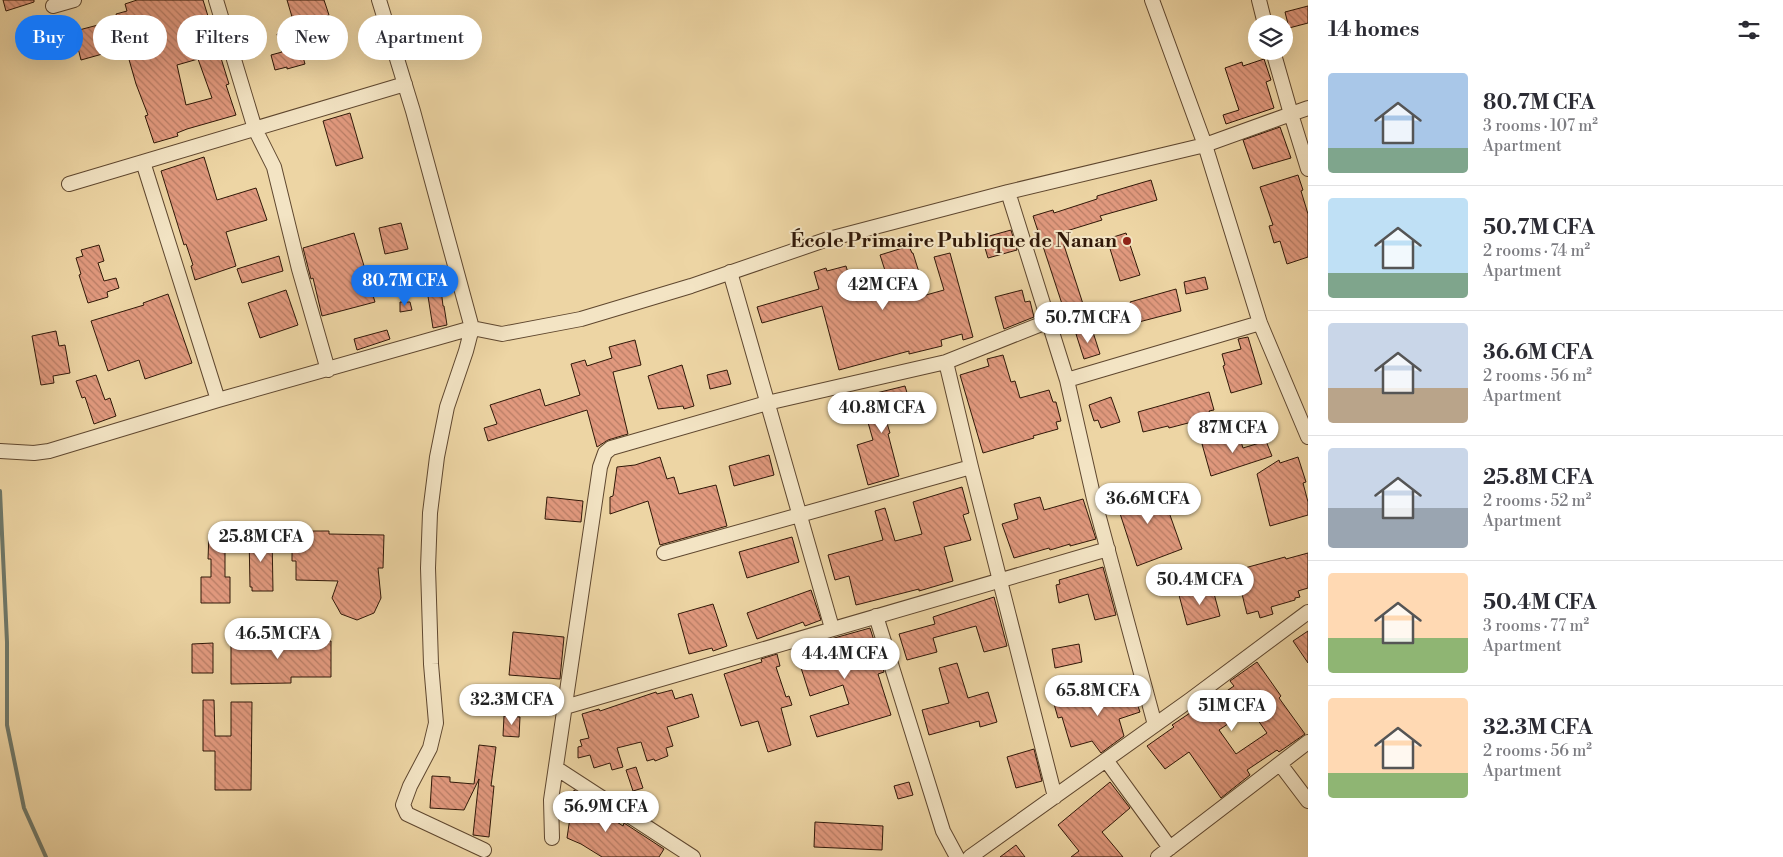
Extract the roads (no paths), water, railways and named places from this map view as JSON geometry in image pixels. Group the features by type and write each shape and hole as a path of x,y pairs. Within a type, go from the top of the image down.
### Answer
{"street":[{"path":"53,6 74,0"},
{"path":"216,0 255,129 274,167 299,269 328,370"},
{"path":"379,0 405,84 472,328 447,407 436,457 430,513 428,568 431,658 436,723 430,748 410,786 403,805 407,814 484,850"},
{"path":"1152,0 1205,145 1260,323 1308,437"},
{"path":"1259,0 1263,15"},
{"path":"1276,60 1308,169"},
{"path":"69,184 405,84"},
{"path":"0,451 34,454 49,452 218,400 472,328 502,334 581,319 825,240 1008,192 1205,145 1308,108"},
{"path":"143,162 218,400"},
{"path":"1008,192 1066,380 1108,550 1155,725"},
{"path":"730,272 832,628"},
{"path":"552,838 551,800 600,466 605,454 611,448 767,404 946,362 1049,322"},
{"path":"1066,380 1260,323"},
{"path":"946,362 1055,797"},
{"path":"664,553 971,467"},
{"path":"565,707 832,628 1108,550"},
{"path":"970,857 1155,725 1308,612"},
{"path":"876,616 943,831 957,857"},
{"path":"1158,857 1308,742"},
{"path":"1106,760 1170,848"},
{"path":"1280,764 1308,801"},
{"path":"556,768 693,857"}],"waterway":[{"path":"0,491 7,642 7,725 24,808 46,857"}],"place":[{"name":"École Primaire Publique de Nanan","path":"1127,241"}]}
